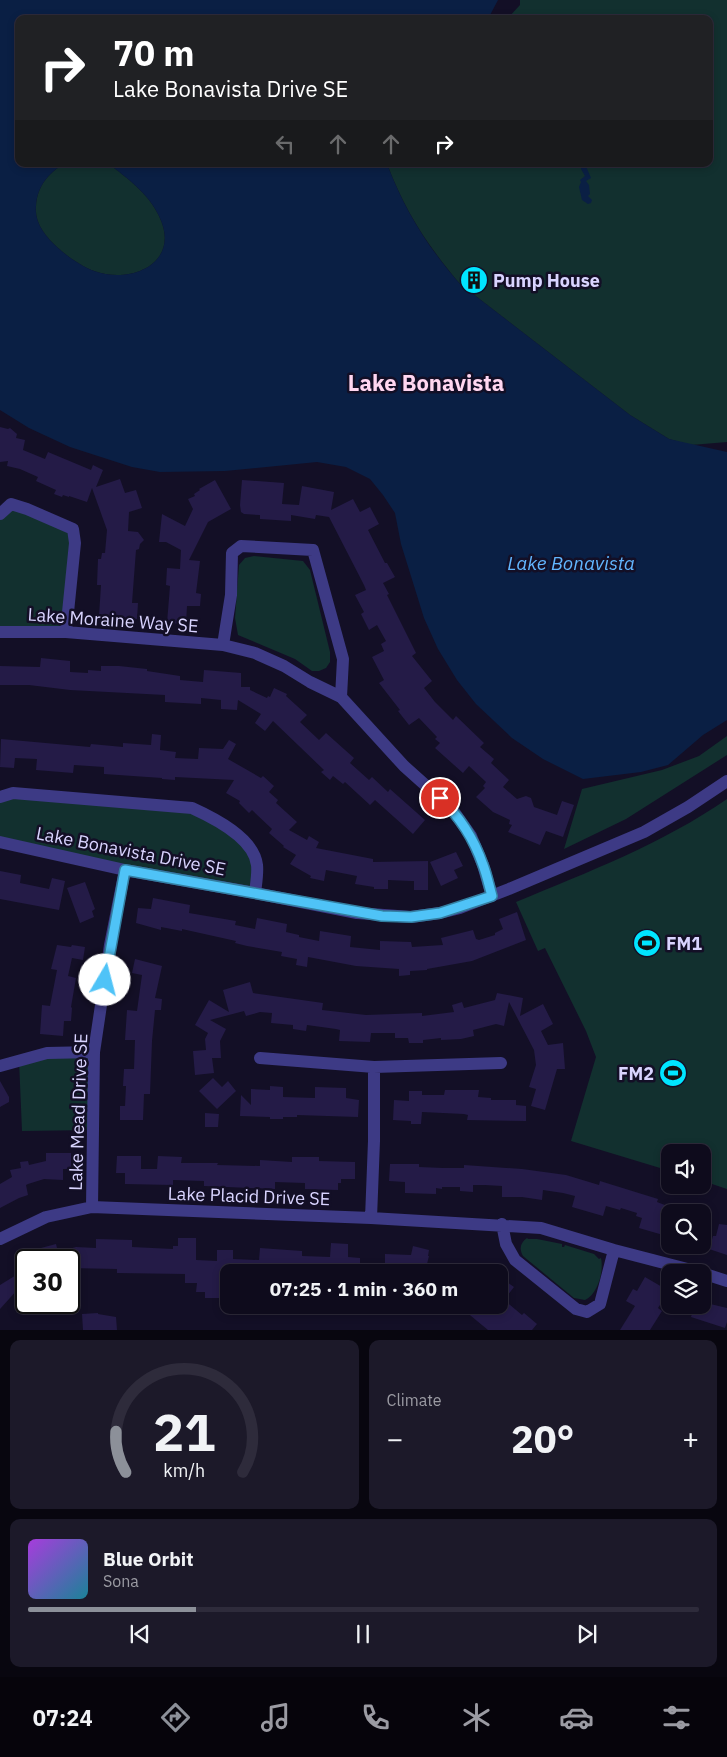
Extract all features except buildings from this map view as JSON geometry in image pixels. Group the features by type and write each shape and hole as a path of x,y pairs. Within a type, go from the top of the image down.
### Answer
{"street":[{"path":"0,514 11,504 73,529 75,543 66,632"},
{"path":"223,645 231,595 232,553 241,546 313,550 343,659 341,697"},
{"name":"Lake Moraine Way SE","path":"0,632 66,632 223,645 255,653 284,666 310,682 341,697 404,766 452,809 471,836 483,865 492,896"},
{"name":"Lake Bonavista Drive SE","path":"0,842 125,870 357,912 411,917 440,913 492,896 644,832 688,807 727,781"},
{"name":"Lake Bonavista Drive SE","path":"0,797 13,793 192,808 212,817 249,846 257,864 255,893"},
{"name":"Lake Mead Drive SE","path":"92,1207 94,1052 110,945 125,870"},
{"path":"0,1066 47,1053 94,1052"},
{"path":"260,1058 374,1067 500,1062"},
{"path":"371,1218 374,1067"},
{"name":"Lake Placid Drive SE","path":"0,1238 46,1218 92,1207 502,1224 541,1228 667,1264"},
{"path":"502,1224 506,1244 515,1260 576,1309 587,1312 600,1304 614,1250"},
{"name":"Lake Placid Drive SE","path":"711,1276 727,1281"}],"green space":[{"name":"Lake Bonavista","path":"520,0 727,0 727,442 691,445 669,439 630,415 460,284 427,241 401,197 388,167 713,167 713,15 511,15 520,5"},
{"path":"60,167 113,167 123,175 150,201 159,216 164,232 164,246 159,257 149,266 137,272 123,275 109,275 94,271 70,258 49,239 37,218 37,199 41,187 53,172"},
{"path":"11,504 73,529 66,632 0,632 0,514"},
{"path":"254,556 303,561 310,570 330,652 330,662 326,668 312,671 295,659 238,635 235,618 239,565 245,558"},
{"path":"727,736 727,755 626,819 564,849 582,789 662,770 699,756"},
{"path":"0,797 192,808 249,846 255,893 0,842"},
{"path":"727,799 727,1189 711,1184 711,1144 661,1144 661,1168 571,1141 596,1057 586,1031 545,948 538,951 516,902 624,856 677,830"},
{"path":"94,1052 94,1130 22,1131 19,1060"},
{"path":"527,1238 562,1244 562,1247 565,1245 594,1254 599,1259 601,1258 601,1275 597,1288 590,1297 585,1300 574,1298 523,1256 521,1246"}],"water":[{"name":"Lake Bonavista","path":"0,0 498,0 490,15 15,15 15,167 60,167 48,176 41,187 37,199 36,212 39,224 58,248 84,267 109,275 123,275 137,272 149,266 159,257 164,246 164,232 159,216 150,201 137,187 113,167 388,167 409,213 437,256 460,284 630,415 669,439 727,452 727,720 703,735 668,765 641,772 583,779 543,759 512,738 476,704 457,680 438,649 424,618 401,544 395,513 370,479 346,467 317,462 225,471 160,472 132,467 70,447 29,428 0,410"},
{"path":"581,167 586,167 591,178 586,181 589,185 590,194 588,196 592,200 588,204 582,200 579,187 580,180 585,176"}],"place":[{"name":"Pump House","path":"474,280"},
{"name":"FM1","path":"647,943"},
{"name":"FM2","path":"673,1073"}],"district":[{"name":"Lake Bonavista","path":"426,382"}],"route":[{"path":"105,980 125,870 382,916 411,917 440,913 492,896 483,865 471,836 452,809 440,798"}]}
